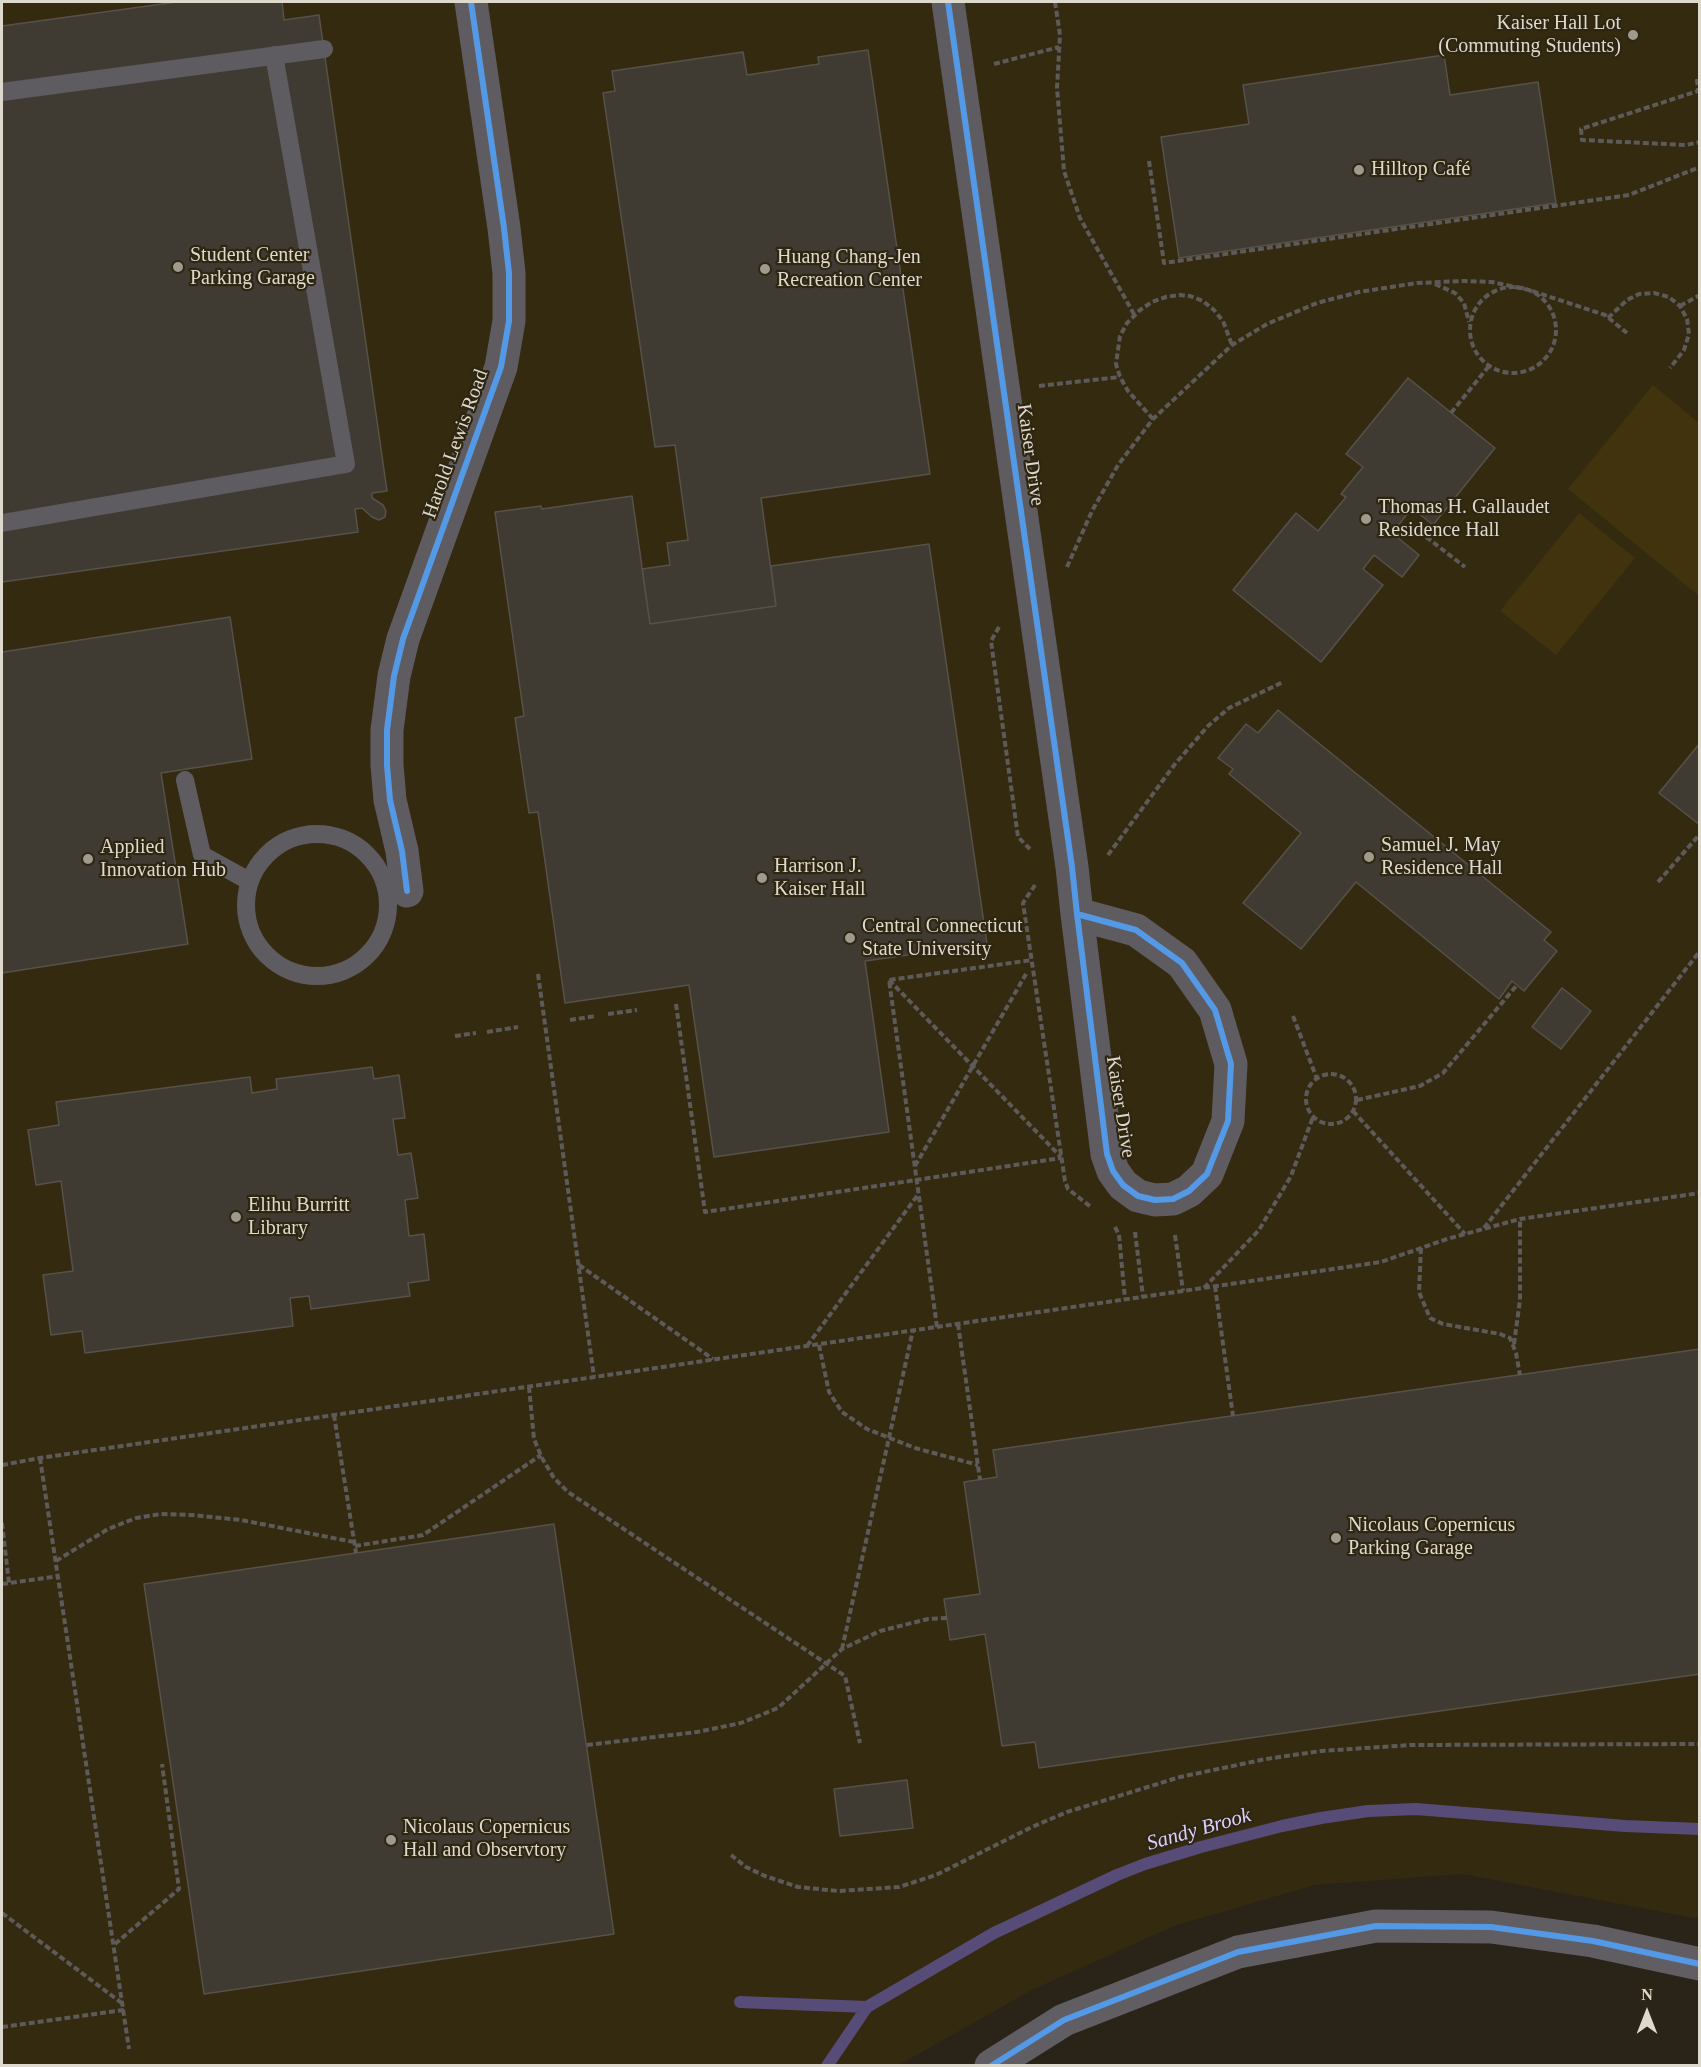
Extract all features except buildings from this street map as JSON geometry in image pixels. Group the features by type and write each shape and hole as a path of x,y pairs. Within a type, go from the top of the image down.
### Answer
{"street":[{"name":"Harold Lewis Road","path":"398,893 402,851 390,800 387,765 387,730 394,676 403,639 501,367 509,321 509,273 504,228 471,2"},
{"name":"Kaiser Drive","path":"948,2 1025,533 1107,1154 1113,1171 1123,1185 1130,1190"},
{"path":"1077,914 1136,930 1182,963 1215,1010 1231,1064 1228,1121 1207,1173 1189,1191 1169,1199 1155,1200 1138,1196 1130,1190"},
{"path":"991,2066 1064,2020 1238,1952 1376,1926 1491,1927 1593,1941 1700,1964"}],"lane":[{"path":"2,92 324,48"},
{"path":"2,523 346,464 274,55"},
{"path":"185,780 202,855 249,881"},
{"path":"319,833 344,838 365,851 398,893 379,942 362,961 340,973 315,977 293,972 273,962 258,946 248,925 245,903 249,881 260,861 276,846 297,836 319,833"}],"path":[{"path":"1055,2 1060,35 1058,108 1064,171 1080,218 1135,316"},
{"path":"993,64 1059,46"},
{"path":"1697,79 1698,91 1581,129 1582,140 1686,145 1700,142"},
{"path":"1149,161 1164,263 1629,195 1700,167"},
{"path":"1429,282 1443,285 1455,293 1469,316 1470,331 1472,344 1479,357 1490,366 1504,372 1518,374 1532,370 1544,361 1552,350 1557,336 1556,321 1550,308 1541,297 1529,290 1515,288 1502,289 1489,295 1479,304 1472,317 1470,331"},
{"path":"1063,576 1092,512 1118,465 1153,419 1232,345 1267,324 1317,303 1359,292 1429,282 1492,282 1529,290 1596,312 1608,318 1626,333"},
{"path":"1608,318 1628,300 1639,294 1654,293 1669,297 1680,306 1687,319 1689,334 1684,350 1670,368"},
{"path":"1680,306 1700,295"},
{"path":"1153,419 1128,391 1119,377 1116,364 1120,336 1127,323 1152,303 1166,297 1190,296 1203,301 1214,310 1223,321 1232,345"},
{"path":"1451,413 1490,366"},
{"path":"1029,387 1119,377"},
{"path":"1412,526 1465,567"},
{"path":"1105,858 1175,764 1208,726 1229,708 1283,682"},
{"path":"1658,882 1700,834"},
{"path":"1484,1229 1700,951"},
{"path":"888,980 1032,960"},
{"path":"538,974 594,1377"},
{"path":"914,1166 1026,974"},
{"path":"676,1004 705,1212 1061,1158 888,980"},
{"path":"888,980 937,1327"},
{"path":"1357,1100 1420,1086 1443,1073 1517,985"},
{"path":"608,1014 638,1010"},
{"path":"570,1020 596,1016"},
{"path":"1293,1016 1317,1079"},
{"path":"487,1032 518,1027"},
{"path":"455,1036 476,1033"},
{"path":"1329,1074 1338,1074 1346,1078 1355,1091 1357,1100 1353,1112 1344,1121 1336,1124 1320,1122 1313,1117 1306,1102 1306,1095 1309,1087 1317,1079 1329,1074"},
{"path":"1353,1112 1465,1234"},
{"path":"1204,1288 1259,1230 1291,1176 1313,1117"},
{"path":"1130,1190 1143,1297"},
{"path":"2,1465 1381,1262 1465,1234 1520,1219 1700,1193"},
{"path":"807,1346 918,1196"},
{"path":"1169,1199 1183,1291"},
{"path":"1514,1345 1520,1300 1520,1219"},
{"path":"1421,1248 1419,1292 1430,1318 1443,1324 1500,1334 1510,1338 1514,1345 1520,1375"},
{"path":"579,1265 713,1360"},
{"path":"1215,1286 1233,1416"},
{"path":"958,1324 980,1480"},
{"path":"842,1650 913,1330"},
{"path":"819,1345 829,1392 842,1413 867,1429 915,1448 978,1465"},
{"path":"529,1387 534,1439 554,1478 568,1492 845,1676 860,1743"},
{"path":"334,1415 356,1553"},
{"path":"56,1561 108,1529 136,1518 161,1514 241,1520 354,1544 423,1535 541,1455"},
{"path":"40,1458 129,2049"},
{"path":"2,1523 9,1583"},
{"path":"2,1584 58,1576"},
{"path":"586,1746 697,1732 741,1723 778,1708 842,1650 880,1630 928,1619 947,1618"},
{"path":"731,1855 756,1872 798,1887 838,1891 899,1887 936,1875 1067,1812 1180,1777 1266,1759 1321,1751 1411,1745 1700,1744"},
{"path":"114,1945 179,1889 162,1764"},
{"path":"2,1913 124,2004"},
{"path":"2,2027 124,2010"}],"shaded area":[{"name":"Central Connecticut State University","path":"2,2 1699,2 1699,1919 1462,1874 1315,1885 1174,1926 1032,1990 899,2065 2,2066"},
{"path":"1653,385 1699,423 1699,596 1568,489"},
{"path":"1579,513 1635,558 1556,655 1500,611"}],"waterway":[{"name":"Sandy Brook","path":"740,2002 867,2007 994,1933 1117,1875 1201,1847 1321,1818 1368,1811 1416,1809 1625,1826 1700,1829"},
{"path":"827,2066 867,2007"}],"cycle path":[{"path":"407,891 402,851 390,800 387,765 387,730 394,676 403,639 501,367 509,321 509,273 504,228 471,2"},
{"path":"948,2 1072,867 1077,914 1107,1154 1113,1171 1123,1185 1138,1196 1155,1200 1173,1199 1189,1191 1207,1174 1228,1121 1231,1064 1215,1010 1182,963 1136,930 1077,914"},
{"path":"991,2066 1064,2020 1238,1952 1376,1926 1491,1927 1593,1941 1700,1964"}],"place":[{"name":"Kaiser Hall Lot (Commuting Students)","path":"1633,35"},
{"name":"Hilltop Café","path":"1359,170"},
{"name":"Student Center Parking Garage","path":"178,267"},
{"name":"Huang Chang-Jen Recreation Center","path":"765,269"},
{"name":"Thomas H. Gallaudet Residence Hall","path":"1366,519"},
{"name":"Samuel J. May Residence Hall","path":"1369,857"},
{"name":"Applied Innovation Hub","path":"88,859"},
{"name":"Harrison J. Kaiser Hall","path":"762,878"},
{"name":"Central Connecticut State University","path":"850,938"},
{"name":"Elihu Burritt Library","path":"236,1217"},
{"name":"Nicolaus Copernicus Parking Garage","path":"1336,1538"},
{"name":"Nicolaus Copernicus Hall and Observtory","path":"391,1840"}]}
